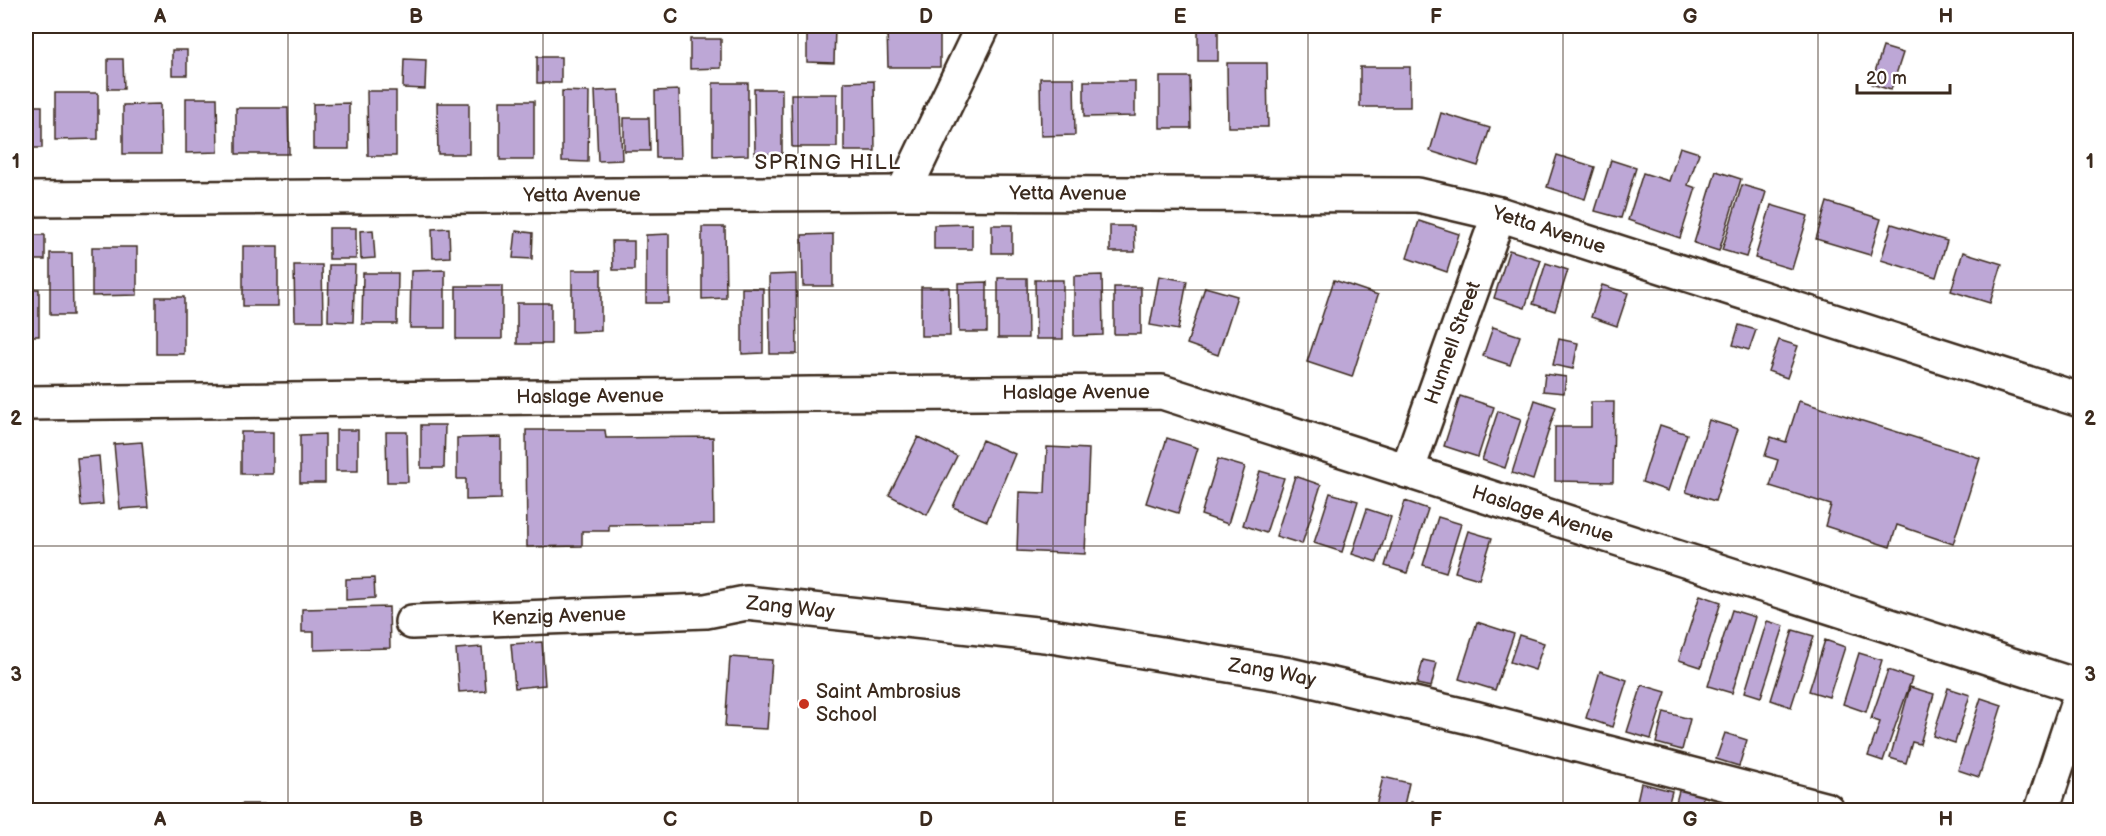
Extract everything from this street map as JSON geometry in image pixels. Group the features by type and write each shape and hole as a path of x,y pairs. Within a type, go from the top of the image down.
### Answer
{"street":[{"path":"903,193 983,26"},
{"name":"Yetta Avenue","path":"26,199 903,193 1418,195 1499,214 2080,400"},
{"name":"Hunnell Street","path":"1407,471 1499,214"},
{"name":"Haslage Avenue","path":"26,403 1162,392 2080,687"},
{"name":"Zang Way","path":"706,611 746,603 1022,632 1290,675 1474,717 1827,810"},
{"name":"Kenzig Avenue","path":"412,622 706,611"},
{"path":"2042,810 2080,696"}],"building":[{"path":"807,26 835,26 834,63 807,62"},
{"path":"1198,26 1218,26 1218,61 1198,61"},
{"path":"887,29 940,29 940,67 888,67"},
{"path":"690,39 721,39 721,68 690,69"},
{"path":"1883,47 1903,53 1891,90 1871,84"},
{"path":"172,50 187,50 187,75 172,75"},
{"path":"537,57 561,57 561,83 537,83"},
{"path":"108,59 123,59 124,89 108,89"},
{"path":"404,59 426,60 425,89 403,88"},
{"path":"1227,63 1267,63 1268,127 1228,127"},
{"path":"1360,67 1410,67 1410,107 1360,107"},
{"path":"1160,77 1190,77 1191,128 1160,128"},
{"path":"1040,78 1074,78 1075,135 1041,136"},
{"path":"874,81 875,151 844,151 844,82"},
{"path":"1084,81 1135,81 1135,116 1084,117"},
{"path":"713,83 748,83 748,155 713,156"},
{"path":"754,89 782,89 782,154 755,154"},
{"path":"619,90 622,160 598,161 595,91"},
{"path":"679,90 681,158 656,158 655,91"},
{"path":"367,91 396,91 396,156 368,156"},
{"path":"562,91 589,92 588,162 562,161"},
{"path":"55,93 98,93 98,139 55,140"},
{"path":"791,94 837,94 837,147 792,147"},
{"path":"186,98 217,98 218,152 186,153"},
{"path":"500,101 534,101 534,160 500,160"},
{"path":"349,103 349,149 313,149 313,104"},
{"path":"437,103 469,103 469,154 438,154"},
{"path":"160,104 161,154 123,154 123,105"},
{"path":"26,106 42,106 42,148 26,148"},
{"path":"236,108 288,108 289,154 236,154"},
{"path":"1441,113 1490,128 1478,166 1430,151"},
{"path":"624,118 649,118 650,151 624,151"},
{"path":"1680,147 1699,153 1688,185 1696,188 1680,238 1628,220 1643,173 1669,181"},
{"path":"1557,155 1595,167 1585,199 1547,187"},
{"path":"1611,160 1636,168 1621,218 1595,211"},
{"path":"1716,171 1741,179 1719,251 1694,243"},
{"path":"1742,185 1766,192 1746,257 1722,250"},
{"path":"1827,202 1881,219 1870,255 1816,239"},
{"path":"1771,205 1808,216 1792,269 1755,258"},
{"path":"1419,221 1459,234 1447,272 1407,258"},
{"path":"972,224 972,249 934,249 934,225"},
{"path":"1892,224 1947,241 1936,277 1881,260"},
{"path":"992,225 1012,225 1012,253 992,253"},
{"path":"1110,226 1134,226 1135,252 1110,252"},
{"path":"702,227 725,227 726,298 702,299"},
{"path":"329,228 356,228 356,259 329,259"},
{"path":"449,228 450,257 433,258 432,229"},
{"path":"373,230 375,258 361,259 360,231"},
{"path":"516,231 533,233 532,259 513,258"},
{"path":"669,234 669,303 646,303 646,235"},
{"path":"833,234 833,286 803,286 802,235"},
{"path":"26,235 45,235 45,260 26,260"},
{"path":"612,241 634,241 634,270 613,270"},
{"path":"243,246 278,246 278,306 243,306"},
{"path":"92,247 137,247 137,295 92,296"},
{"path":"1509,250 1541,260 1525,308 1494,298"},
{"path":"1963,252 2002,264 1990,303 1951,291"},
{"path":"50,253 72,253 73,315 50,315"},
{"path":"1546,263 1568,270 1555,311 1533,304"},
{"path":"294,265 322,265 323,321 295,321"},
{"path":"329,265 355,265 353,322 328,321"},
{"path":"445,270 445,328 410,328 411,271"},
{"path":"572,270 601,270 601,331 572,332"},
{"path":"363,273 398,273 397,324 362,324"},
{"path":"796,274 797,354 770,354 769,275"},
{"path":"1102,275 1103,335 1074,336 1074,276"},
{"path":"1159,276 1187,281 1178,330 1150,325"},
{"path":"998,278 1027,278 1028,338 998,338"},
{"path":"1035,280 1063,280 1063,339 1036,339"},
{"path":"1334,280 1378,295 1352,377 1307,362"},
{"path":"987,282 987,332 959,332 958,283"},
{"path":"1602,285 1628,293 1617,326 1591,317"},
{"path":"456,286 502,286 502,339 456,339"},
{"path":"921,287 949,287 950,336 921,336"},
{"path":"1114,287 1141,287 1141,334 1114,334"},
{"path":"1205,287 1237,296 1218,355 1187,344"},
{"path":"742,288 763,288 763,353 742,354"},
{"path":"26,289 39,289 39,336 26,336"},
{"path":"156,297 184,297 184,354 156,354"},
{"path":"517,303 551,303 551,344 517,344"},
{"path":"1739,325 1756,330 1749,350 1733,345"},
{"path":"1493,327 1520,336 1510,365 1483,356"},
{"path":"1559,339 1578,343 1573,369 1553,365"},
{"path":"1779,340 1798,346 1787,378 1768,371"},
{"path":"1545,374 1566,377 1564,393 1543,391"},
{"path":"1460,396 1494,407 1478,457 1444,446"},
{"path":"1535,400 1556,407 1533,480 1512,473"},
{"path":"1799,401 1980,458 1953,544 1897,525 1890,547 1825,526 1831,505 1770,486 1778,460 1765,456 1771,437 1786,442"},
{"path":"1591,402 1614,402 1613,482 1555,481 1555,427 1591,427"},
{"path":"1498,411 1521,419 1505,468 1482,460"},
{"path":"1709,420 1738,429 1715,501 1686,492"},
{"path":"421,425 445,425 444,468 421,468"},
{"path":"1660,425 1687,434 1668,491 1642,482"},
{"path":"336,430 358,430 358,471 336,471"},
{"path":"526,430 605,430 606,438 713,437 714,524 609,525 609,531 582,531 582,546 527,547"},
{"path":"241,432 273,432 273,474 241,474"},
{"path":"386,432 407,432 408,482 387,482"},
{"path":"325,434 325,483 300,483 300,435"},
{"path":"501,437 501,499 466,500 466,479 457,479 457,438"},
{"path":"918,437 957,456 927,515 889,495"},
{"path":"1167,438 1198,448 1178,513 1146,503"},
{"path":"982,440 1015,454 987,521 953,507"},
{"path":"142,442 148,507 120,509 114,444"},
{"path":"1047,447 1089,449 1085,554 1017,551 1019,492 1045,493"},
{"path":"99,456 103,504 81,506 77,458"},
{"path":"1218,459 1245,467 1228,524 1201,515"},
{"path":"1260,471 1284,478 1266,533 1243,525"},
{"path":"1295,476 1321,485 1302,544 1276,536"},
{"path":"1330,493 1358,501 1342,552 1314,543"},
{"path":"1405,501 1428,509 1407,573 1385,566"},
{"path":"1367,509 1391,517 1377,562 1352,554"},
{"path":"1438,517 1461,524 1446,572 1423,565"},
{"path":"1468,531 1492,538 1479,579 1455,572"},
{"path":"374,578 375,598 346,600 346,579"},
{"path":"1700,595 1721,602 1701,667 1679,660"},
{"path":"389,607 390,648 314,650 314,632 302,632 302,609"},
{"path":"1732,610 1755,617 1732,693 1708,686"},
{"path":"1767,621 1784,626 1761,697 1745,692"},
{"path":"1477,622 1514,634 1495,690 1459,679"},
{"path":"1793,630 1814,636 1791,707 1771,700"},
{"path":"1519,635 1544,643 1535,670 1510,662"},
{"path":"1825,640 1845,647 1829,697 1809,691"},
{"path":"542,642 545,685 515,688 511,644"},
{"path":"482,647 485,690 459,692 456,649"},
{"path":"1859,653 1882,660 1866,712 1843,704"},
{"path":"730,657 772,660 767,729 725,727"},
{"path":"1423,660 1437,663 1431,687 1417,684"},
{"path":"1888,670 1912,678 1883,761 1868,756 1880,722 1871,719"},
{"path":"1600,671 1627,680 1612,727 1586,718"},
{"path":"1642,685 1666,692 1651,739 1627,732"},
{"path":"1910,687 1934,694 1920,744 1912,742 1906,763 1890,758"},
{"path":"1948,688 1970,695 1955,743 1933,736"},
{"path":"1981,698 2002,705 1979,777 1958,770"},
{"path":"1664,712 1690,719 1682,750 1656,743"},
{"path":"1725,733 1747,740 1739,766 1716,759"},
{"path":"1383,777 1409,783 1403,810 1375,810"},
{"path":"1641,783 1672,791 1667,810 1635,810"},
{"path":"1680,787 1704,793 1700,810 1674,810"},
{"path":"1411,802 1440,808 1439,810 1409,810"},
{"path":"41,804 59,804 59,810 41,810"},
{"path":"241,804 264,804 264,810 241,810"}],"place":[{"name":"Saint Ambrosius School","path":"804,704"}],"district":[{"name":"SPRING HILL","path":"828,162"}]}
